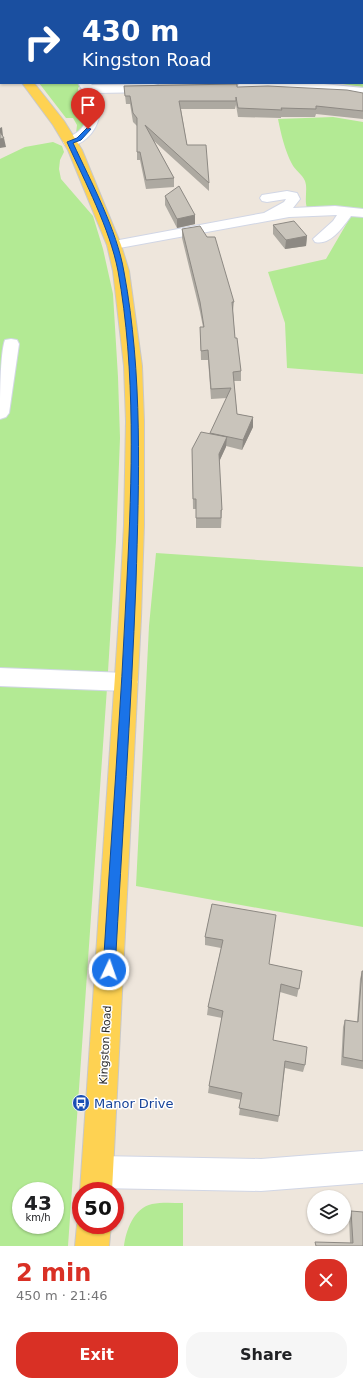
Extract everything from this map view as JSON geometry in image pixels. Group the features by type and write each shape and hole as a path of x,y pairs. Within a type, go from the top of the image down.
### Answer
{"main road":[{"name":"Kingston Road","path":"29,84 59,124 70,142 84,171 114,245 121,271 133,366 134,525 97,1182"},
{"path":"92,1246 93,1234"}],"street":[{"path":"70,142 83,136 95,114 86,86 164,88"},
{"path":"233,87 308,86 363,92"},
{"path":"267,198 287,195 292,196 293,199 289,205 269,215 268,217"},
{"path":"114,245 289,213 335,210 363,213"},
{"path":"320,239 338,224 347,211"},
{"path":"0,413 11,344"},
{"path":"3,673 126,682"},
{"path":"97,1182 261,1174 363,1167"}],"green space":[{"path":"40,84 79,84 80,86 78,91 86,114 85,124 76,134 77,125 73,118 66,118"},
{"path":"343,84 363,84 363,87"},
{"path":"333,117 363,122 363,374 287,368 285,323 268,272 326,259 351,216 307,208 305,181 293,166 284,142 278,119"},
{"path":"53,142 62,146 64,152 60,160 59,169 61,179 93,216 103,249 113,294 120,438 116,541 68,1246 0,1246 0,159 25,147"},
{"path":"156,553 363,567 363,927 136,886 149,626"},
{"path":"183,1203 183,1246 124,1246 132,1220 140,1210 152,1204"}],"building":[{"path":"237,84 237,87 268,86 347,90 363,93 363,111 316,106 316,109 281,108 282,110 238,108 236,97 236,101 179,101 187,145 206,145 209,183 145,125 174,178 146,180 140,152 137,152 137,118 133,113 130,96 125,96 124,86"},
{"path":"0,132 4,138 0,139"},
{"path":"179,186 195,215 177,219 165,196"},
{"path":"294,221 307,236 286,240 273,225"},
{"path":"200,226 207,237 215,237 234,302 232,302 235,338 237,338 241,371 233,372 237,414 253,417 243,440 210,433 231,388 211,389 208,350 201,351 200,327 204,327 200,302 182,229"},
{"path":"201,432 227,437 219,454 222,510 221,518 196,518 196,499 193,499 192,449"},
{"path":"212,904 276,915 269,964 302,971 299,989 281,984 273,1040 307,1047 305,1065 285,1061 279,1116 239,1108 242,1093 209,1086 223,1011 208,1007 223,940 205,937"},
{"path":"362,971 363,1061 343,1057 345,1020 358,1022"},
{"path":"351,1211 363,1212 363,1246 316,1246 315,1242 353,1243"}],"place":[{"name":"Manor Drive","path":"81,1103"}],"route":[{"path":"88,129 79,139 70,142 114,245 125,294 133,366 134,525 109,970"}]}
